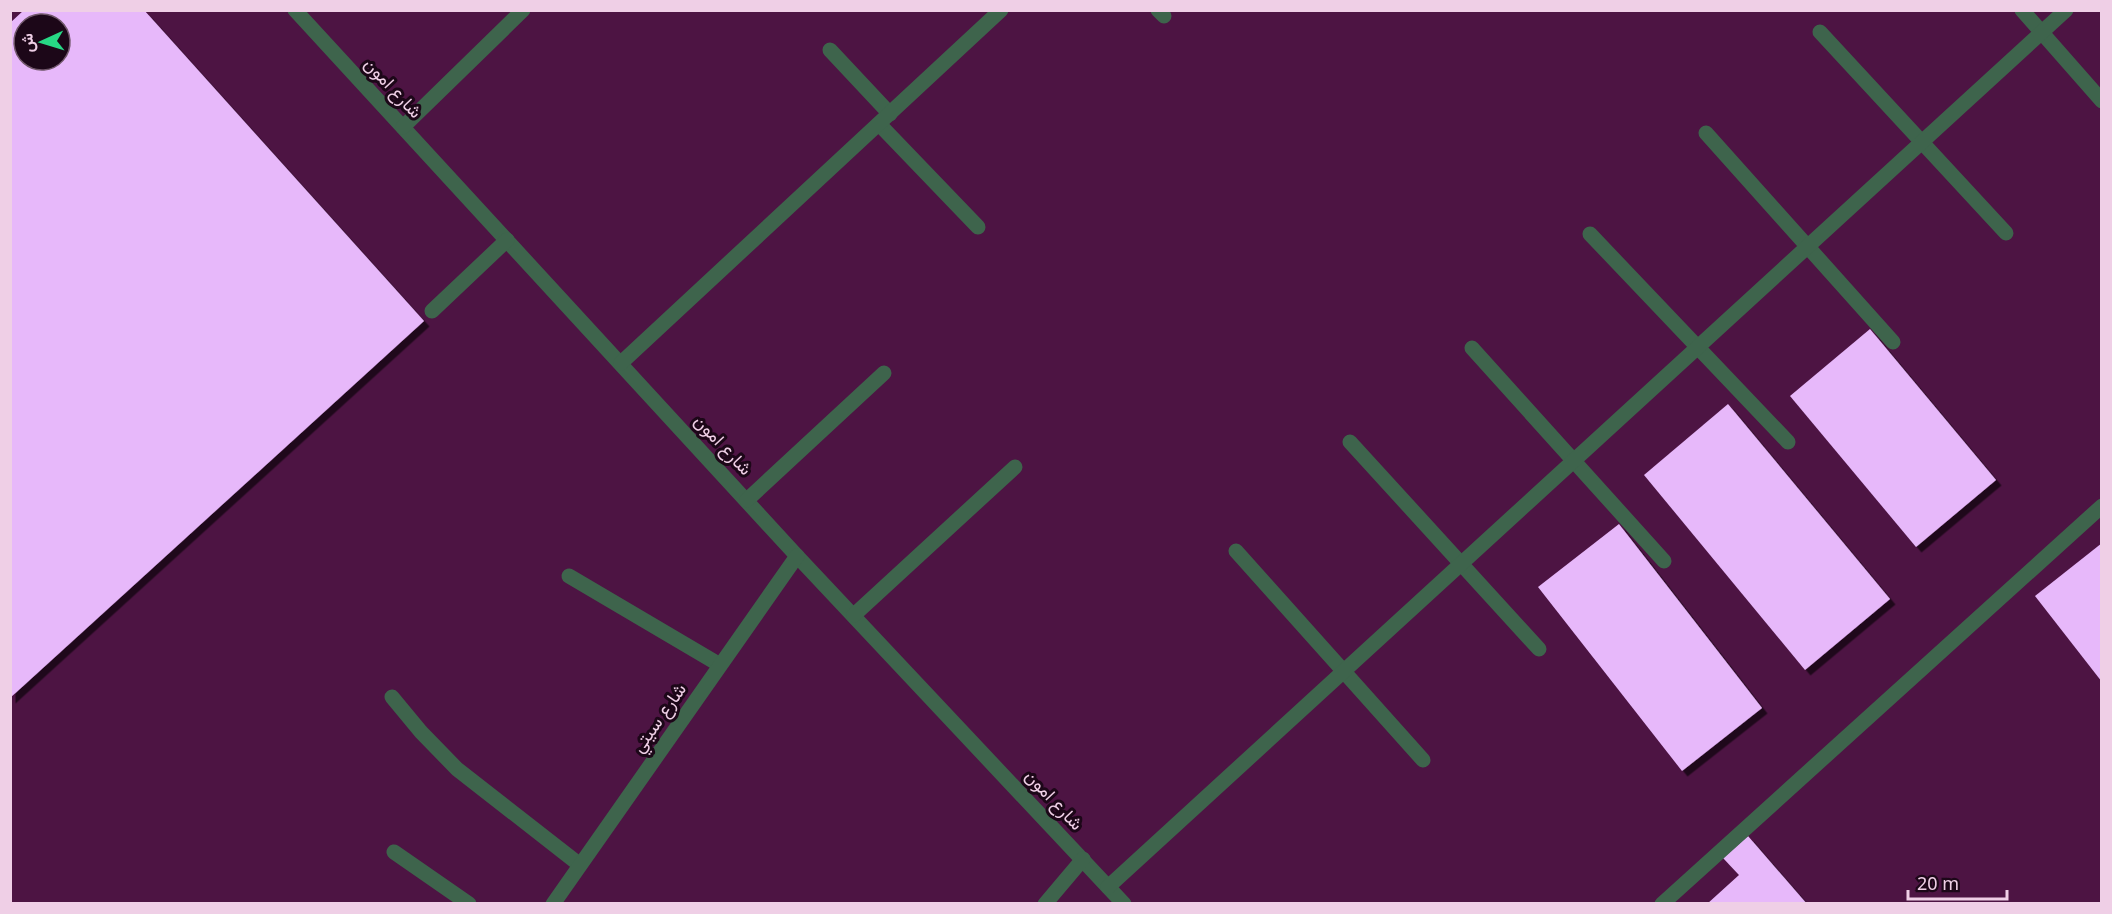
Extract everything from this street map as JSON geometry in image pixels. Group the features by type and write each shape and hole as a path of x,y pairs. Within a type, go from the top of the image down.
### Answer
{"lane":[{"path":"403,127 523,10"},
{"path":"2022,10 2102,100"},
{"path":"1108,887 2066,10"},
{"path":"621,363 1000,11"},
{"name":"شارع امون","path":"303,13 403,127 797,555 1124,903"},
{"path":"1820,32 2006,233"},
{"path":"830,50 885,119 978,227"},
{"path":"1706,133 1893,342"},
{"path":"1590,234 1788,442"},
{"path":"432,311 507,240"},
{"path":"1472,348 1665,561"},
{"path":"747,500 884,373"},
{"path":"1350,442 1539,649"},
{"path":"854,615 1015,467"},
{"path":"1662,903 2102,506"},
{"path":"1236,552 1423,760"},
{"name":"شارع سيتي","path":"553,903 797,555"},
{"path":"569,576 720,665"},
{"path":"392,697 421,732 457,769 580,865"},
{"path":"394,852 469,903"},
{"path":"1045,903 1083,859"}],"shaded area":[{"path":"11,11 2101,11 2101,903 11,903"}],"building":[{"path":"24,10 144,10 424,321 10,698 10,23 12,21 12,72 72,72 72,12 22,12"},
{"path":"1870,329 1996,480 1916,547 1790,396"},
{"path":"1728,404 1890,599 1805,670 1644,475"},
{"path":"1619,524 1762,708 1682,771 1538,587"},
{"path":"2102,543 2102,682 2035,596"},
{"path":"1748,836 1807,904 1707,904 1739,875 1723,858"}]}
